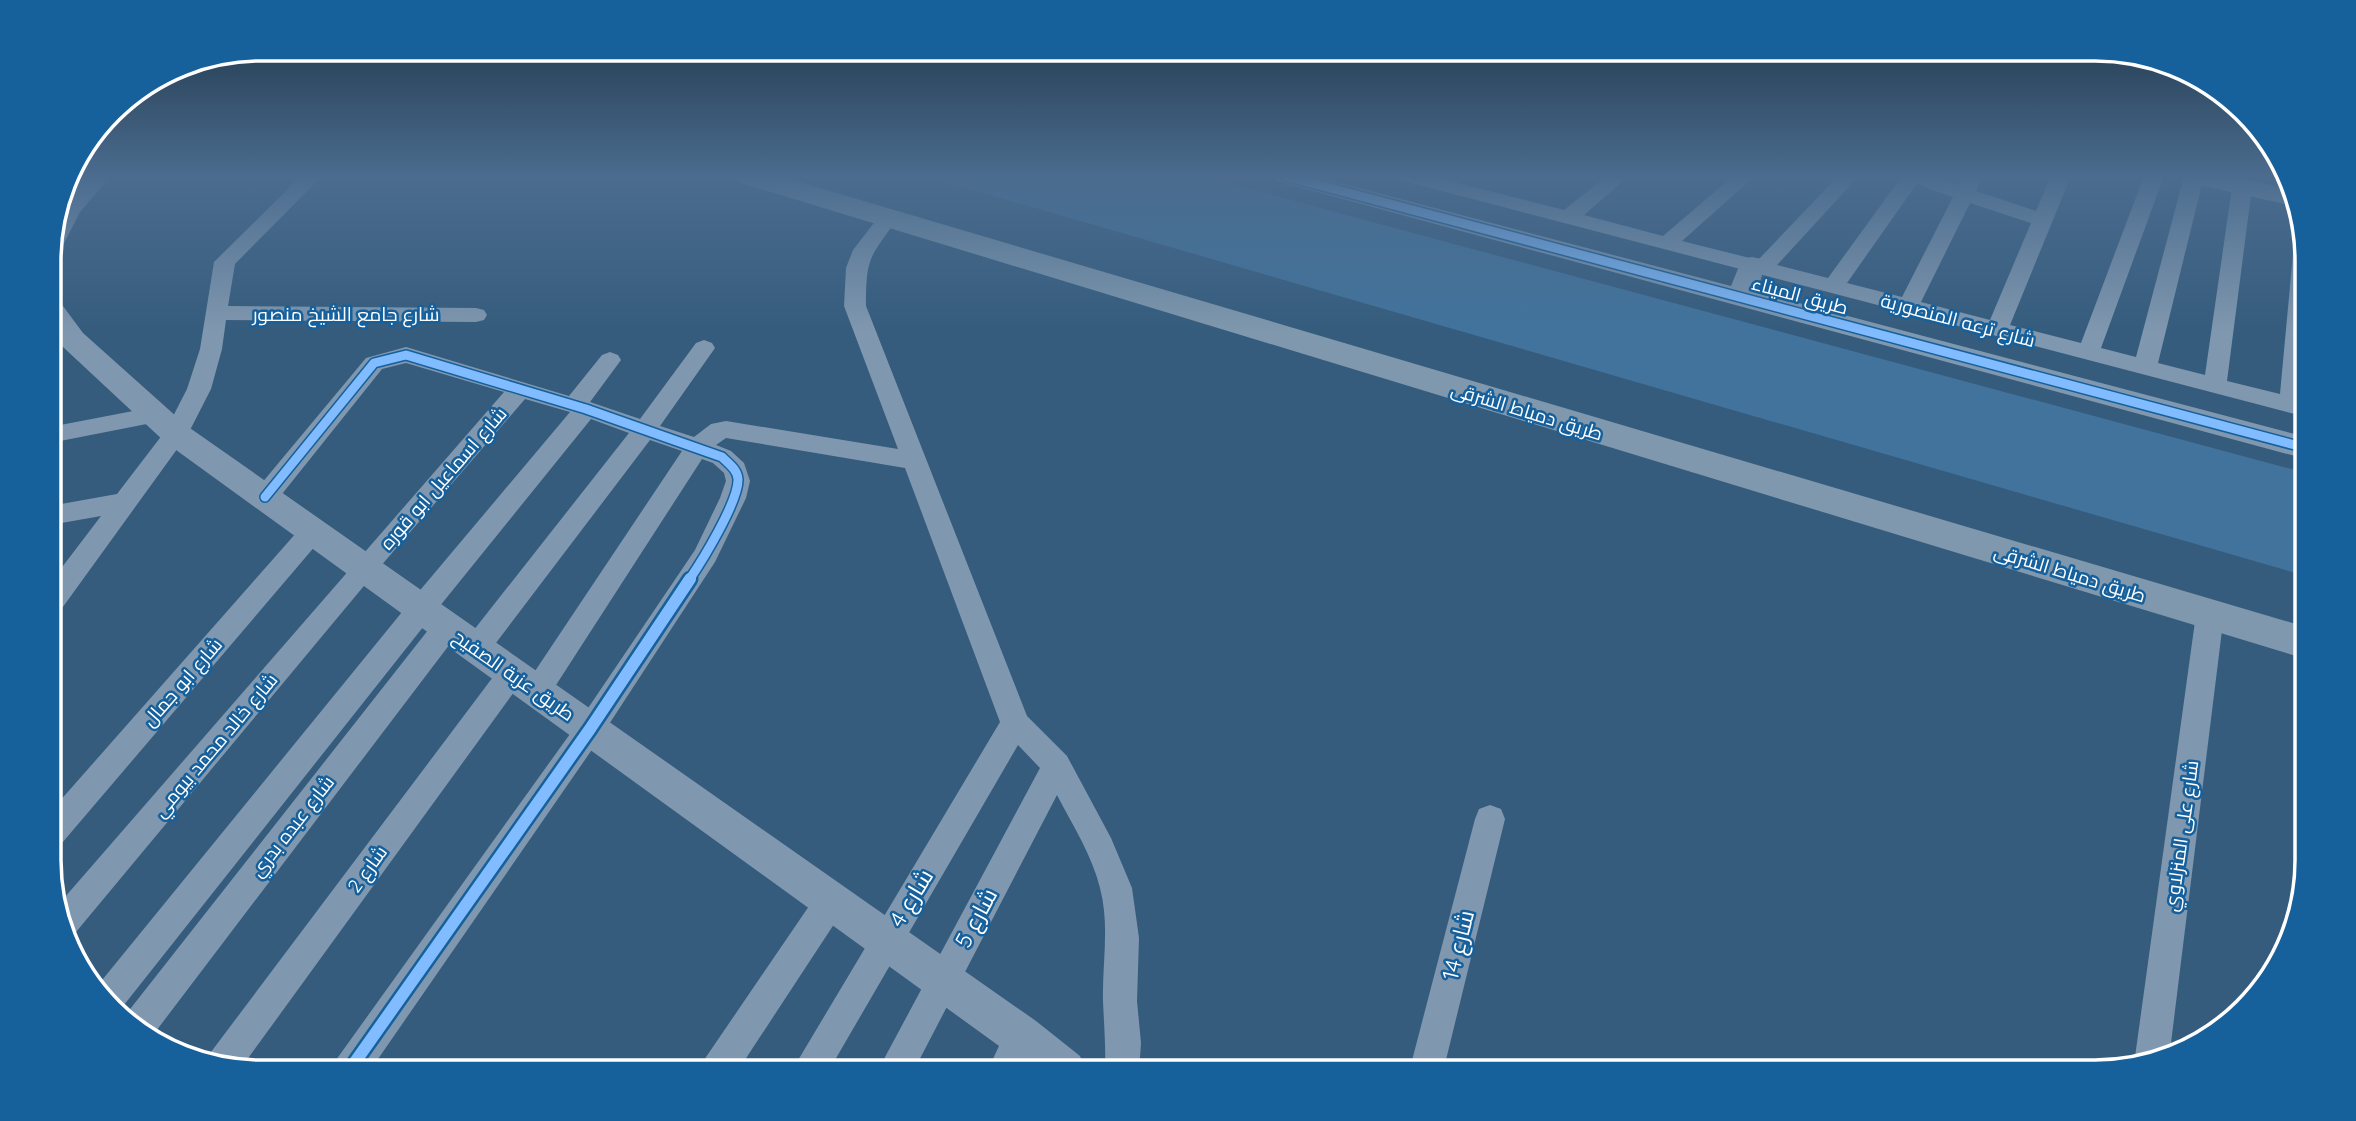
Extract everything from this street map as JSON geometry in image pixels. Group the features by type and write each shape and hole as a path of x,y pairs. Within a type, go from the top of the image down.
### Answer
{"highway":[{"name":"طريق دمياط الشرقى","path":"920,228 2295,615"},
{"name":"طريق دمياط الشرقى","path":"984,228 2295,640"}],"street":[{"path":"61,588 125,502 165,424 199,389 211,349 225,262 259,228"},
{"path":"879,228 862,247 855,270 855,306 1015,723 1057,765 1100,848 1116,888 1123,938 1120,1001 1123,1060"},
{"name":"طريق الميناء","path":"1481,228 2295,445"},
{"name":"شارع ترعه المنصورية","path":"1614,228 2295,407"},
{"path":"1668,242 1684,228"},
{"path":"1741,298 1757,266 1796,228"},
{"path":"1833,287 1875,228"},
{"path":"1908,307 1947,228"},
{"path":"1997,330 2040,228"},
{"path":"2088,354 2135,228"},
{"path":"2145,368 2181,228"},
{"path":"2215,386 2236,228"},
{"name":"شارع جامع الشيخ منصور","path":"216,313 476,315"},
{"name":"طريق عزبة الصفيح","path":"62,325 73,340 165,424 1021,1036 1049,1060"},
{"path":"476,648 704,348"},
{"path":"265,497 374,363 384,358 416,356 581,407 697,447 722,457 734,468 737,481 733,498 706,555 590,729 357,1060"},
{"path":"113,993 434,618 581,407 610,360"},
{"name":"شارع اسماعيل ابو قوره","path":"364,568 521,388"},
{"path":"62,434 165,424"},
{"path":"524,682 697,447 720,430 914,461"},
{"path":"62,514 125,502"},
{"name":"شارع ابو جمال","path":"61,821 313,531"},
{"path":"61,564 82,560"},
{"name":"شارع خالد محمد بيومي","path":"70,917 364,568"},
{"name":"شارع على المنزلاوي","path":"2153,1051 2210,614"},
{"name":"شارع عبده بدري","path":"142,1020 434,618"},
{"name":"شارع 2","path":"229,1057 524,682"},
{"name":"شارع 4","path":"815,1060 1015,723"},
{"name":"شارع 5","path":"901,1060 1057,765"},
{"name":"شارع 14","path":"1429,1059 1490,819"},
{"path":"724,1060 831,901"},
{"path":"1010,1060 1021,1036"}],"water":[{"path":"1106,228 1396,228 2295,470 2295,573"}],"cycle path":[{"path":"1481,228 2295,445"},
{"path":"265,497 374,363 406,355 586,409 697,447 722,457 735,469 738,481 733,498 706,555 590,729 357,1060"}]}
